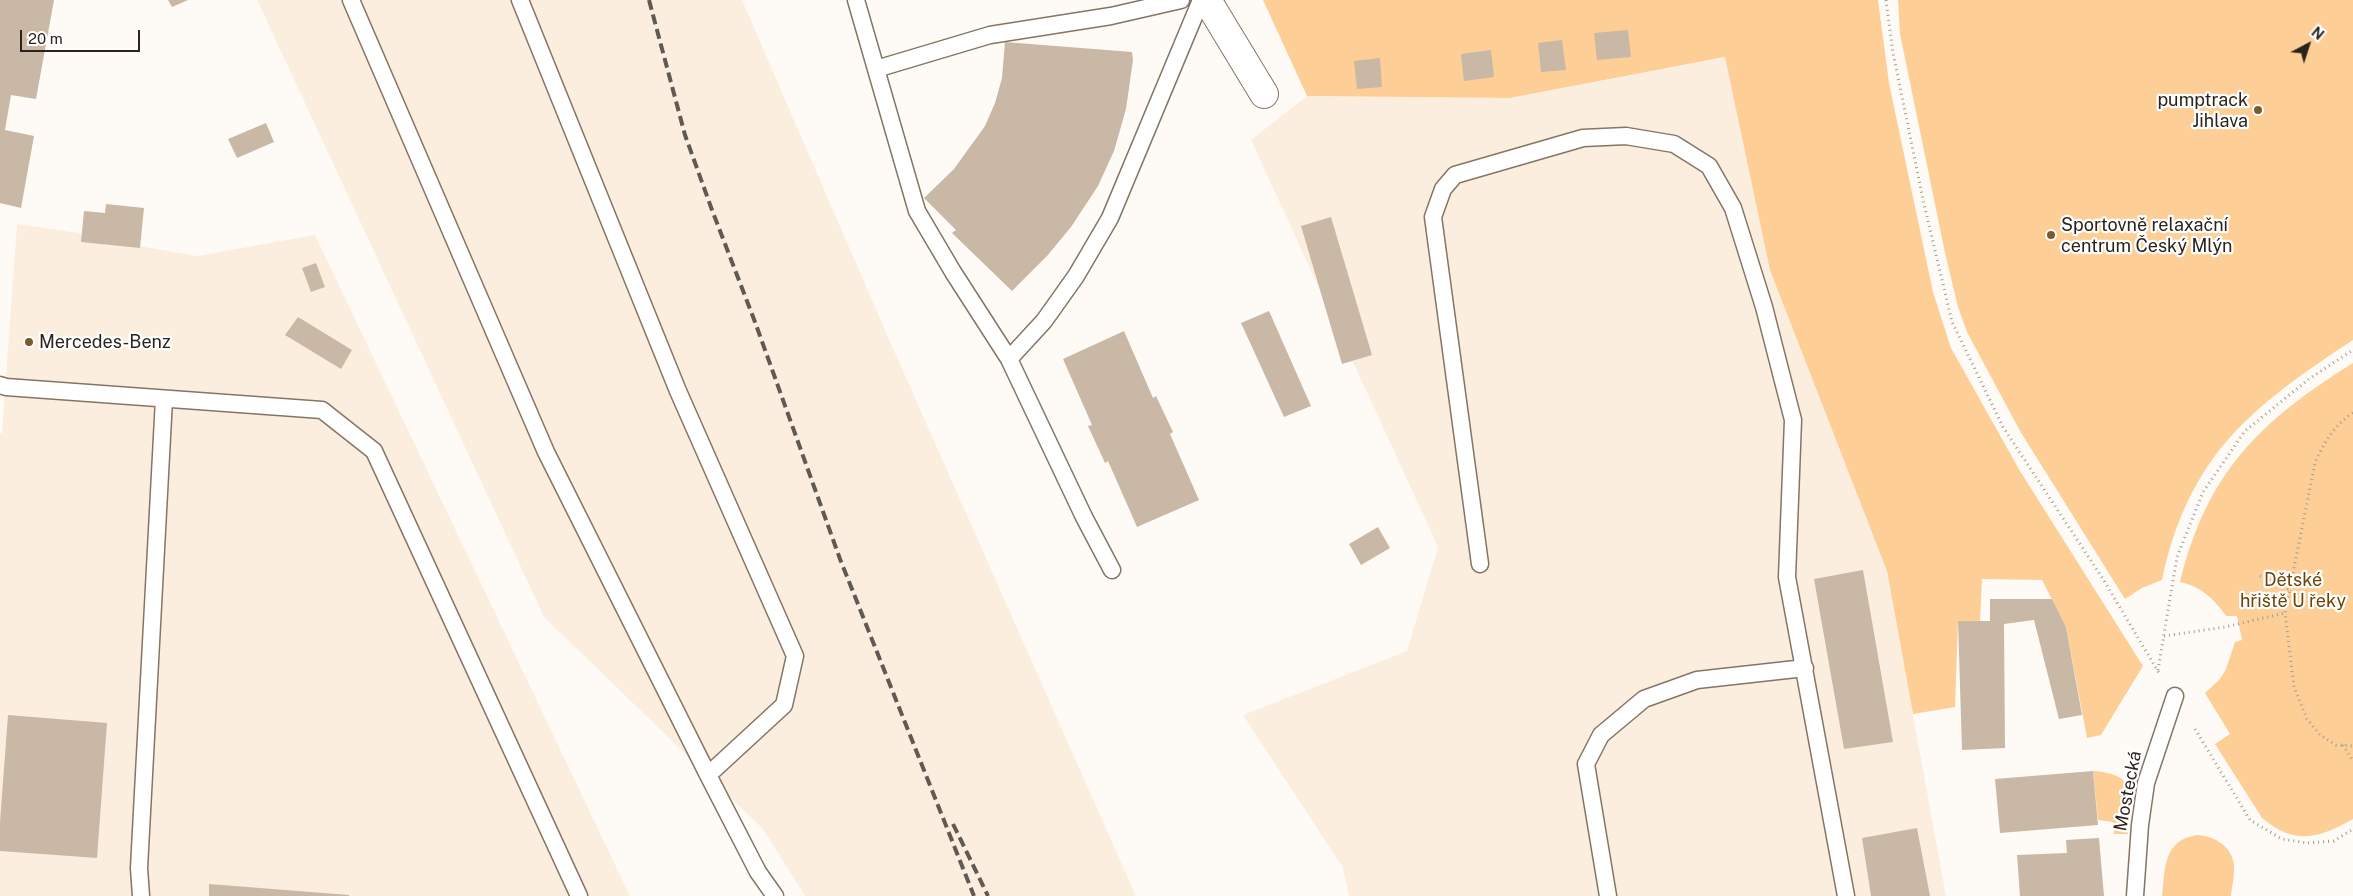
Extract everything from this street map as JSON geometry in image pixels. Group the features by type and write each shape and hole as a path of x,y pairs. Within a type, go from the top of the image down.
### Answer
{"street":[{"path":"1207,0 1264,94"}],"lane":[{"path":"351,0 546,452 758,872 775,896"},
{"path":"520,0 678,391 795,656 784,705 708,775"},
{"path":"856,0 917,211 1009,360 1084,517 1112,570"},
{"path":"876,69 990,35 1111,16 1181,0"},
{"path":"1009,360 1044,321 1076,276 1110,218 1201,0"},
{"path":"1480,564 1433,217 1443,189 1455,175 1583,138 1626,136 1674,144 1709,166 1733,208 1764,307 1793,420 1787,577 1846,896"},
{"path":"0,385 322,410 374,451 579,896"},
{"path":"141,896 139,868 164,399"},
{"path":"1608,896 1586,764 1601,735 1644,699 1697,680 1805,668"},
{"name":"Mostecká","path":"2135,896 2140,825 2146,782 2175,696"}],"path":[{"path":"1886,0 1892,53 1924,204 1952,322 2003,427 2102,579 2158,671 2177,557 2203,492 2245,431 2309,379 2353,350"},
{"path":"2353,413 2347,417 2323,445 2315,463 2285,613 2294,687 2307,719 2320,735 2336,745 2353,746"},
{"path":"2260,576 2289,589"},
{"path":"2164,636 2225,627 2285,613"},
{"path":"2175,696 2250,820 2282,839 2307,842 2334,840 2353,829"},
{"path":"2343,745 2353,761"}],"shaded area":[{"path":"257,0 742,0 888,337 1136,896 805,896 763,829 544,617"},
{"path":"1791,45 1946,896 1349,896 1343,868 1243,715 1407,651 1438,547 1251,140 1307,96 1510,98"},
{"path":"17,224 79,233 100,239 197,256 315,235 630,896 0,896 0,433 2,433"}],"green space":[{"path":"1263,0 1878,0 1889,83 1933,292 1951,348 2020,471 2143,666 2101,735 2087,738 2066,627 2042,580 1982,579 1980,622 1958,621 1955,707 1913,714 1887,571 1770,270 1725,57 1510,98 1307,96"},
{"path":"1898,0 2353,0 2353,340 2284,388 2255,412 2229,438 2207,467 2189,499 2174,537 2162,580 2142,588 2125,599 2020,431 1967,332 1958,307 1945,253 1900,34"},
{"name":"Dětské hřiště U řeky","path":"2353,363 2353,819 2329,831 2307,836 2296,836 2285,833 2262,818 2215,744 2230,734 2205,693 2220,679 2226,669 2235,642 2242,640 2237,616 2226,616 2207,594 2195,587 2180,582 2191,543 2205,510 2222,480 2242,453 2291,406"},
{"path":"2093,771 2119,777 2130,790 2131,810 2128,834 2114,834 2113,822 2098,820"},
{"path":"2202,835 2219,842 2231,854 2234,868 2231,896 2162,896 2165,866 2172,850 2177,843 2185,838"}],"building":[{"path":"0,0 54,0 36,99 11,95 5,130 34,136 21,208 0,203"},
{"path":"168,0 188,0 172,7"},
{"path":"1628,30 1631,57 1597,60 1594,33"},
{"path":"1562,40 1566,70 1541,72 1538,43"},
{"path":"1005,42 1132,52 1133,60 1126,109 1114,151 1098,186 1071,227 1047,256 1012,291 952,233 956,230 924,198 954,169 985,126 995,103 1002,78"},
{"path":"1491,50 1494,77 1464,81 1461,54"},
{"path":"1380,58 1382,87 1357,89 1354,61"},
{"path":"266,123 274,142 237,158 228,139"},
{"path":"106,204 144,208 140,248 81,242 84,211 105,213"},
{"path":"1331,217 1372,355 1342,364 1301,226"},
{"path":"316,263 325,287 311,292 302,268"},
{"path":"1269,311 1311,406 1284,417 1241,323"},
{"path":"298,317 352,350 341,369 285,335"},
{"path":"1124,331 1153,398 1156,396 1173,432 1170,434 1199,500 1137,527 1108,461 1105,463 1088,426 1092,425 1063,359"},
{"path":"1378,527 1390,548 1361,565 1349,544"},
{"path":"1863,570 1893,742 1844,749 1814,579"},
{"path":"1990,599 2052,599 2066,627 2082,715 2059,719 2034,620 2004,624 2005,748 1962,750 1958,621 1990,621"},
{"path":"8,715 107,723 97,858 0,851 0,822"},
{"path":"2093,771 2098,825 2000,833 1995,779"},
{"path":"1917,828 1930,896 1871,896 1862,838"},
{"path":"2099,838 2104,896 2020,896 2017,855 2067,853 2066,840"},
{"path":"209,884 349,895 349,896 209,896"}],"railway":[{"path":"649,0 685,135 712,210 755,322 840,559 974,896"},
{"path":"953,824 988,896"}],"place":[{"name":"pumptrack Jihlava","path":"2258,110"},
{"name":"Sportovně relaxační centrum Český Mlýn","path":"2051,235"},
{"name":"Mercedes-Benz","path":"29,342"}]}
